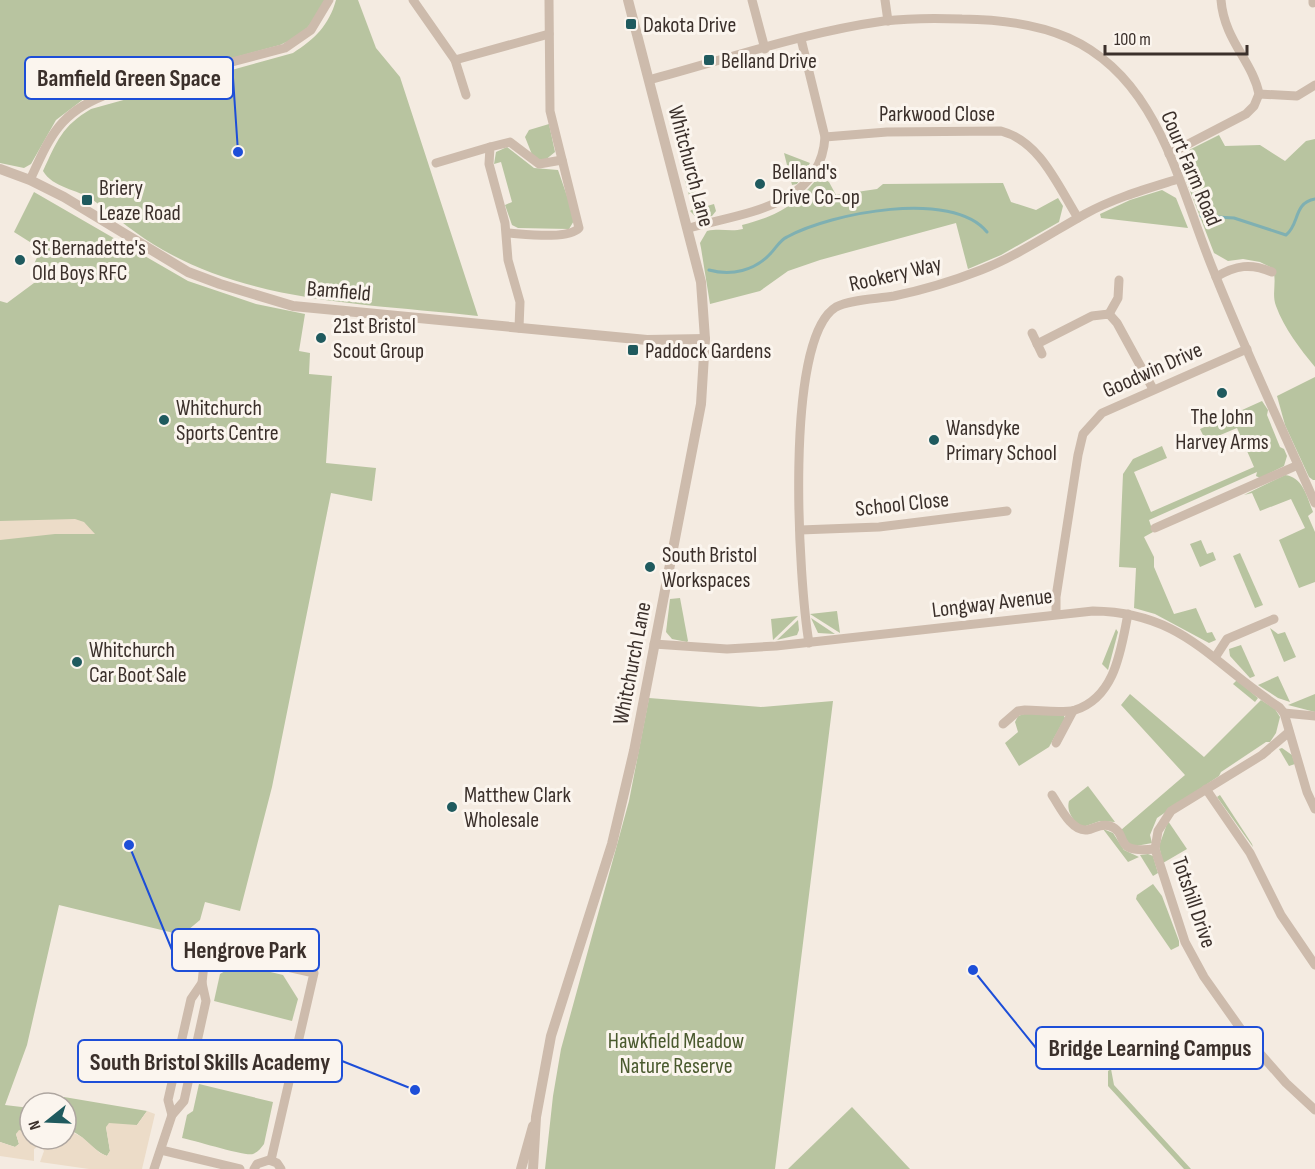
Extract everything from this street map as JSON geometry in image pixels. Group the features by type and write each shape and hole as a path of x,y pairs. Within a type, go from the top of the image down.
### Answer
{"street":[{"path":"30,180 54,131 84,104 103,96 285,48 310,30 329,0"},
{"path":"413,0 455,60 466,95"},
{"path":"507,233 561,235 575,232 579,228 549,102 549,0"},
{"name":"Whitchurch Lane","path":"521,1169 536,1117 555,1022 612,844 634,751 701,404 705,339 701,282 689,228 628,0"},
{"path":"752,0 765,49"},
{"path":"885,0 888,21"},
{"path":"1169,154 1246,114 1254,106 1258,93 1254,80 1233,42 1221,0"},
{"name":"Court Farm Road","path":"649,80 801,39 888,21 1000,19 1038,26 1064,35 1106,62 1124,79 1149,112 1169,154 1216,277 1298,465 1312,490 1315,503"},
{"path":"455,60 549,34"},
{"path":"689,228 778,204 801,189 815,172 824,154 825,137 801,39"},
{"path":"1258,93 1297,96 1315,85"},
{"name":"Parkwood Close","path":"825,137 887,132 1001,131 1015,134 1027,143 1042,160 1078,218"},
{"path":"436,163 510,142 539,164 562,160"},
{"path":"490,147 489,164 507,233 508,260 520,302 519,328"},
{"name":"Bamfield","path":"0,169 30,180 64,197 172,264 242,291 293,306 647,340 705,339"},
{"name":"Rookery Way","path":"809,642 801,580 800,530 804,393 815,333 828,313 839,306 901,295 982,270 1078,218 1127,195 1178,179"},
{"path":"1216,277 1240,266 1256,265 1272,272"},
{"path":"1109,314 1118,298 1119,280"},
{"path":"1037,344 1092,316 1109,314"},
{"path":"1109,314 1117,323 1154,389"},
{"path":"1032,333 1042,354"},
{"name":"Goodwin Drive","path":"1056,614 1056,597 1083,434 1102,413 1247,349"},
{"path":"1155,528 1298,465"},
{"name":"School Close","path":"800,530 879,527 1008,511"},
{"name":"Longway Avenue","path":"654,644 727,649 1056,614 1093,611 1128,614 1155,620 1216,656 1284,713"},
{"path":"1003,724 1018,711 1073,711 1090,702 1112,677 1118,665 1128,614"},
{"path":"1216,656 1227,639 1275,619"},
{"path":"1056,743 1073,711"},
{"path":"1315,716 1284,713 1307,792 1315,809"},
{"name":"Totshill Drive","path":"1289,732 1262,755 1167,815 1158,831 1155,849 1185,942 1203,977 1250,1042 1286,1083 1315,1110"},
{"path":"1206,789 1250,853 1281,915 1315,965"},
{"path":"1052,795 1074,826 1081,830 1109,826 1124,845 1132,850 1155,849"},
{"path":"214,930 224,942 225,953 218,963 204,964 196,959 194,945 203,935 214,930"},
{"path":"225,953 314,973 271,1160"},
{"path":"154,1169 172,1115 184,1101 206,1000 202,983 204,964"},
{"path":"172,1115 168,1100 191,999 202,983"},
{"name":"Whitchurch Lane","path":"533,1169 536,1117"},
{"path":"160,1150 240,1169"},
{"path":"254,1169 263,1160 271,1160 281,1169"}],"green space":[{"path":"0,0 325,0 307,27 296,37 280,45 85,98 56,120 31,164 24,168 0,163"},
{"path":"336,0 358,0 376,48 400,77 478,316 316,299 237,281 199,268 163,250 87,196 59,185 47,177 43,171 61,135 81,115 91,109 293,53 320,31"},
{"path":"549,124 555,152 544,161 533,157 525,137 529,130"},
{"path":"1219,135 1225,146 1260,145 1285,161 1306,141 1315,139 1315,367 1293,338 1279,314 1274,296 1272,268 1260,262 1243,259 1228,261 1214,253 1180,165 1185,152"},
{"path":"507,147 534,168 558,170 575,219 569,229 518,228 512,225 505,205 512,202 501,162 494,164 496,152"},
{"path":"784,153 810,163 797,184 792,185"},
{"path":"691,176 700,208 714,204 716,211 712,216 697,218 690,211 693,209 684,178"},
{"path":"819,176 829,182 836,195 877,189 883,184 1003,183 1011,202 1036,210 1058,198 1063,206 1059,222 1001,255 968,269 956,223 820,260 788,271 760,291 710,304 700,243 707,231 743,229 742,225 766,218 803,195"},
{"path":"1162,190 1176,198 1188,228 1101,218 1100,214 1130,200"},
{"path":"34,192 188,281 256,304 305,314 299,351 310,353 309,374 332,376 326,463 376,468 372,501 331,493 272,787 240,911 205,902 200,920 182,935 59,905 27,1045 5,1105 18,1107 18,1133 16,1134 18,1145 15,1147 0,1142 0,301 7,303 34,283 71,270 46,273 34,264 41,249 14,232"},
{"path":"1315,377 1315,480 1313,480 1309,477 1285,425 1277,396"},
{"path":"1262,401 1268,410 1267,415 1280,447 1284,449 1287,456 1284,466 1260,478 1256,476 1257,472 1149,520 1153,532 1144,537 1154,557 1154,567 1174,614 1196,608 1207,633 1212,632 1216,640 1209,643 1155,614 1134,608 1136,568 1119,567 1123,474 1133,459 1162,446 1167,458 1134,472 1151,512 1254,467 1237,428 1206,441 1200,429"},
{"path":"1285,475 1300,484 1313,512 1308,516 1315,532 1315,582 1299,588 1279,540 1305,528 1291,499 1260,511 1252,493 1244,495"},
{"path":"1201,540 1207,554 1213,552 1216,560 1200,567 1190,544"},
{"path":"1240,553 1263,605 1255,608 1233,556"},
{"path":"680,598 687,642 672,639 666,632 670,599"},
{"path":"837,611 840,633 810,614"},
{"path":"797,617 773,640 771,619"},
{"path":"811,618 835,634 818,633"},
{"path":"798,620 797,635 777,640"},
{"path":"1270,628 1278,634 1285,632 1296,657 1284,662"},
{"path":"1116,629 1118,632 1108,670 1102,664"},
{"path":"1241,645 1255,676 1250,678 1230,656 1229,649"},
{"path":"1278,676 1290,702 1278,698 1258,685"},
{"path":"1237,680 1258,698 1255,702 1233,684"},
{"path":"1130,694 1204,757 1261,700 1275,709 1280,717 1276,733 1270,742 1266,742 1221,772 1219,776 1157,818 1150,835 1152,843 1136,846 1129,844 1121,830 1185,775 1121,705"},
{"path":"1315,694 1315,712 1288,705"},
{"name":"Hawkfield Meadow Nature Reserve","path":"649,698 761,707 833,701 775,1169 545,1169 561,1049 629,801"},
{"path":"1063,714 1065,718 1049,747 1019,766 1005,743 1018,732 1015,722 1018,716"},
{"path":"1282,748 1292,755 1295,764 1289,766 1279,749"},
{"path":"1088,786 1115,822 1100,821 1083,827 1074,819 1070,813 1069,801"},
{"path":"1220,795 1252,844 1253,847 1217,797"},
{"path":"1168,821 1187,849 1163,863 1159,846"},
{"path":"1103,829 1113,833 1124,850 1139,857 1128,862"},
{"path":"1140,855 1153,856 1158,873 1153,876"},
{"path":"1153,884 1162,896 1179,941 1179,946 1171,950 1136,899 1137,895"},
{"path":"237,964 283,975 298,999 292,1021 214,1001 220,974"},
{"path":"1111,1069 1114,1085 1191,1169 1184,1169 1108,1086 1108,1071"},
{"path":"199,1084 273,1102 264,1144 258,1151 253,1154 241,1153 182,1138 187,1115 193,1111"},
{"path":"78,1099 147,1111 137,1125 106,1127 110,1151 107,1156 78,1135"},
{"path":"852,1107 910,1169 788,1169"}],"shaded area":[{"path":"75,519 84,522 95,534 55,534 0,540 0,521"},
{"path":"147,1111 155,1114 142,1169 89,1169 40,1162 44,1151 78,1151 78,1135 107,1156 110,1151 106,1127 109,1123 137,1125"},
{"path":"0,1142 15,1147 18,1145 18,1151 34,1151 34,1161 0,1156"}],"waterway":[{"path":"1201,216 1234,218 1286,235 1303,205 1315,199"},
{"path":"709,270 734,272 750,268 765,259 785,238 807,228 832,220 890,209 920,208 947,211 970,219 987,232"}],"place":[{"name":"Dakota Drive","path":"631,24"},
{"name":"Belland Drive","path":"709,60"},
{"name":"Bamfield Green Space","path":"238,152"},
{"name":"Belland's Drive Co-op","path":"760,184"},
{"name":"Briery Leaze Road","path":"87,200"},
{"name":"St Bernadette's Old Boys RFC","path":"20,260"},
{"name":"21st Bristol Scout Group","path":"321,338"},
{"name":"Paddock Gardens","path":"633,350"},
{"name":"The John Harvey Arms","path":"1222,393"},
{"name":"Whitchurch Sports Centre","path":"164,420"},
{"name":"Wansdyke Primary School","path":"934,440"},
{"name":"South Bristol Workspaces","path":"650,567"},
{"name":"Whitchurch Car Boot Sale","path":"77,662"},
{"name":"Matthew Clark Wholesale","path":"452,807"},
{"name":"Hengrove Park","path":"129,845"},
{"name":"Bridge Learning Campus","path":"973,970"},
{"name":"South Bristol Skills Academy","path":"415,1090"}]}
